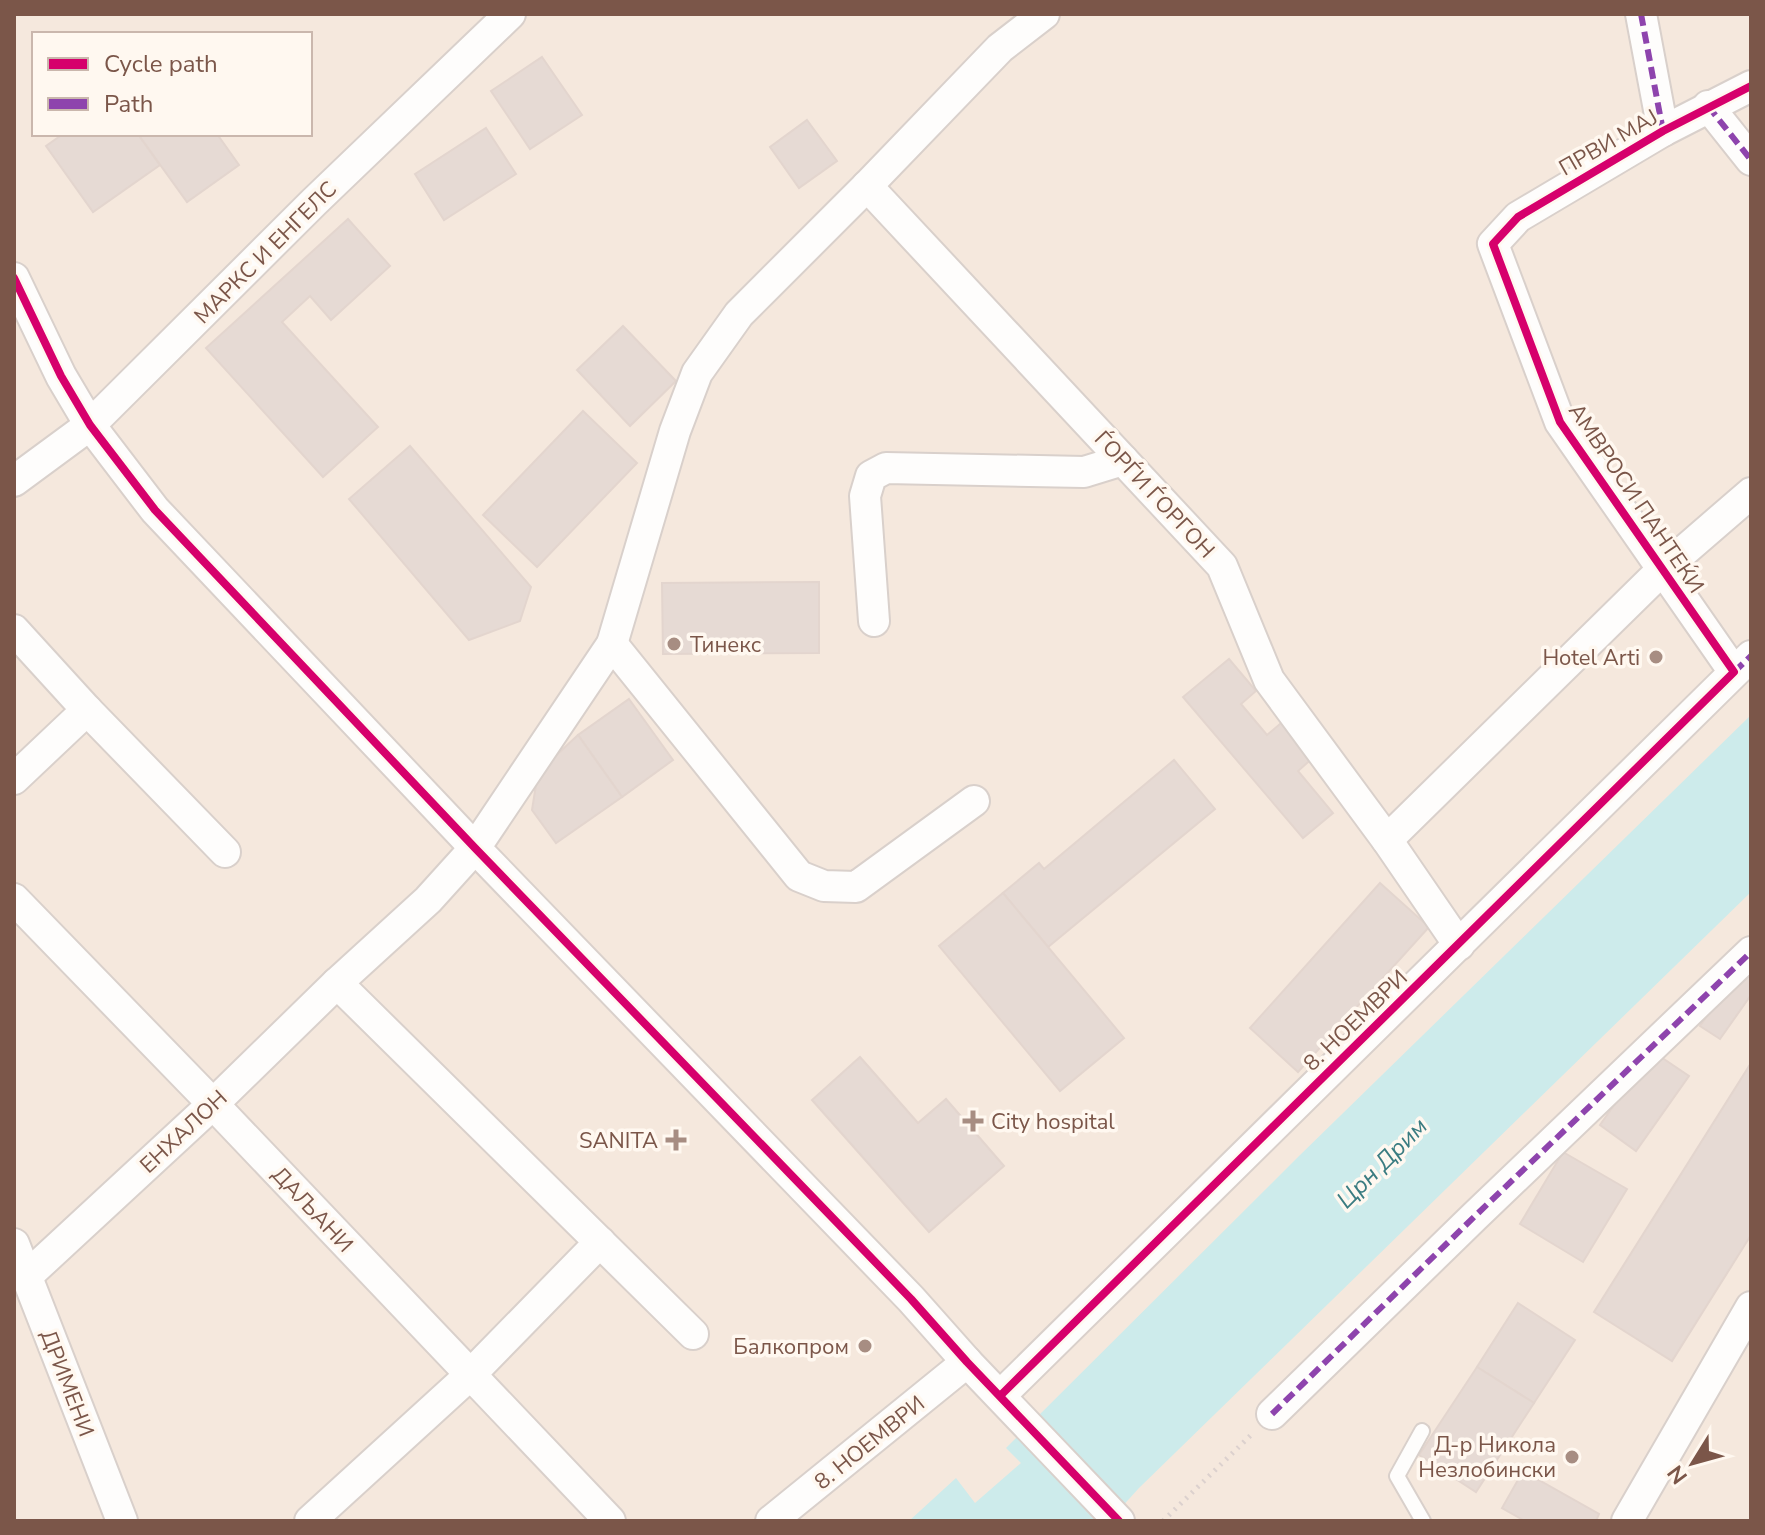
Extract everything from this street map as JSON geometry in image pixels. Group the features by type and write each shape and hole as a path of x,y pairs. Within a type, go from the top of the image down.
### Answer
{"street":[{"name":"МАРКС И ЕНГЕЛС","path":"14,481 90,425 314,202 510,14"},
{"name":"ЕНХАЛОН","path":"27,1276 428,900 475,848 612,644 675,431 697,373 739,314 1000,48 1044,14"},
{"path":"1641,14 1663,131"},
{"name":"ПРВИ МАЈ","path":"1493,244 1518,217 1663,131 1751,86"},
{"path":"1708,106 1751,160"},
{"name":"ЃОРЃИ ЃОРГОН","path":"867,186 1222,566 1269,680 1387,840 1459,945"},
{"name":"АМВРОСИ ПАНТЕЌИ","path":"1493,244 1560,422 1662,570 1743,664"},
{"path":"14,278 61,376 90,425 155,510 475,848 911,1299 1119,1521"},
{"path":"874,621 865,496 871,476 886,468 1084,472 1123,460"},
{"path":"1387,840 1662,570 1751,493"},
{"path":"14,630 225,852"},
{"path":"612,644 799,876 824,886 856,887 974,801"},
{"name":"8. НОЕМВРИ","path":"1001,1395 1743,664"},
{"path":"14,779 87,710"},
{"name":"ДАЉАНИ","path":"14,899 610,1521"},
{"path":"1272,1414 1751,952"},
{"path":"337,983 693,1334"},
{"path":"310,1521 470,1375 600,1242"},
{"name":"ДРИМЕНИ","path":"14,1244 122,1521"},
{"path":"1627,1521 1751,1307"},
{"name":"8. НОЕМВРИ","path":"771,1521 967,1362"}],"lane":[{"path":"1422,1431 1397,1476 1423,1521"}],"path":[{"path":"1163,1521 1246,1439"}],"shaded area":[{"path":"14,14 1751,14 1751,1521 14,1521"}],"water":[{"name":"Црн Дрим","path":"1751,715 1751,892 1139,1488 1109,1521 909,1521 956,1478 975,1503 1021,1463 1006,1448 1298,1157"}],"building":[{"path":"542,57 582,115 530,149 491,91"},
{"path":"807,120 837,161 799,188 770,147"},
{"path":"486,128 516,174 444,220 415,174"},
{"path":"60,136 139,136 160,165 93,212 46,146"},
{"path":"139,136 218,136 239,165 187,202"},
{"path":"348,219 390,266 331,320 310,296 282,322 378,427 323,477 206,348"},
{"path":"623,326 676,381 630,426 577,370"},
{"path":"583,411 637,463 537,567 483,515"},
{"path":"410,446 531,587 520,621 469,640 349,499"},
{"path":"819,582 819,653 663,654 662,583"},
{"path":"1229,659 1256,691 1241,704 1267,735 1286,719 1316,755 1298,771 1333,813 1303,838 1183,697"},
{"path":"629,699 673,760 622,797 578,735"},
{"path":"578,735 622,797 556,843 532,810 538,772"},
{"path":"1174,760 1215,809 1048,947 1003,893 1039,863 1044,869"},
{"path":"1380,883 1429,927 1298,1072 1250,1028"},
{"path":"1003,893 1124,1038 1060,1091 939,946"},
{"path":"1743,964 1751,969 1751,995 1720,1039 1700,1026"},
{"path":"1652,1051 1689,1076 1636,1151 1600,1125"},
{"path":"860,1057 918,1123 946,1099 1004,1166 929,1232 812,1100"},
{"path":"1751,1063 1751,1235 1672,1361 1594,1312"},
{"path":"1563,1152 1627,1189 1583,1262 1520,1224"},
{"path":"1518,1303 1575,1340 1534,1403 1477,1367"},
{"path":"1477,1367 1534,1403 1476,1492 1419,1455"},
{"path":"1523,1471 1599,1514 1596,1521 1525,1521 1502,1508"}],"marked path":[{"path":"1641,14 1663,131"},
{"path":"1708,106 1751,160"},
{"path":"1734,672 1751,656"},
{"path":"1272,1414 1751,952"}],"cycle path":[{"path":"1001,1395 1734,672 1560,422 1493,244 1518,217 1663,131 1751,86"},
{"path":"14,278 61,376 90,425 155,510 475,848 911,1299 1119,1521"}],"place":[{"name":"Тинекс","path":"674,644"},
{"name":"Hotel Arti","path":"1656,657"},
{"name":"City hospital","path":"973,1121"},
{"name":"SANITA","path":"676,1140"},
{"name":"Балкопром","path":"865,1346"},
{"name":"Д-р Никола Незлобински","path":"1572,1457"}]}
